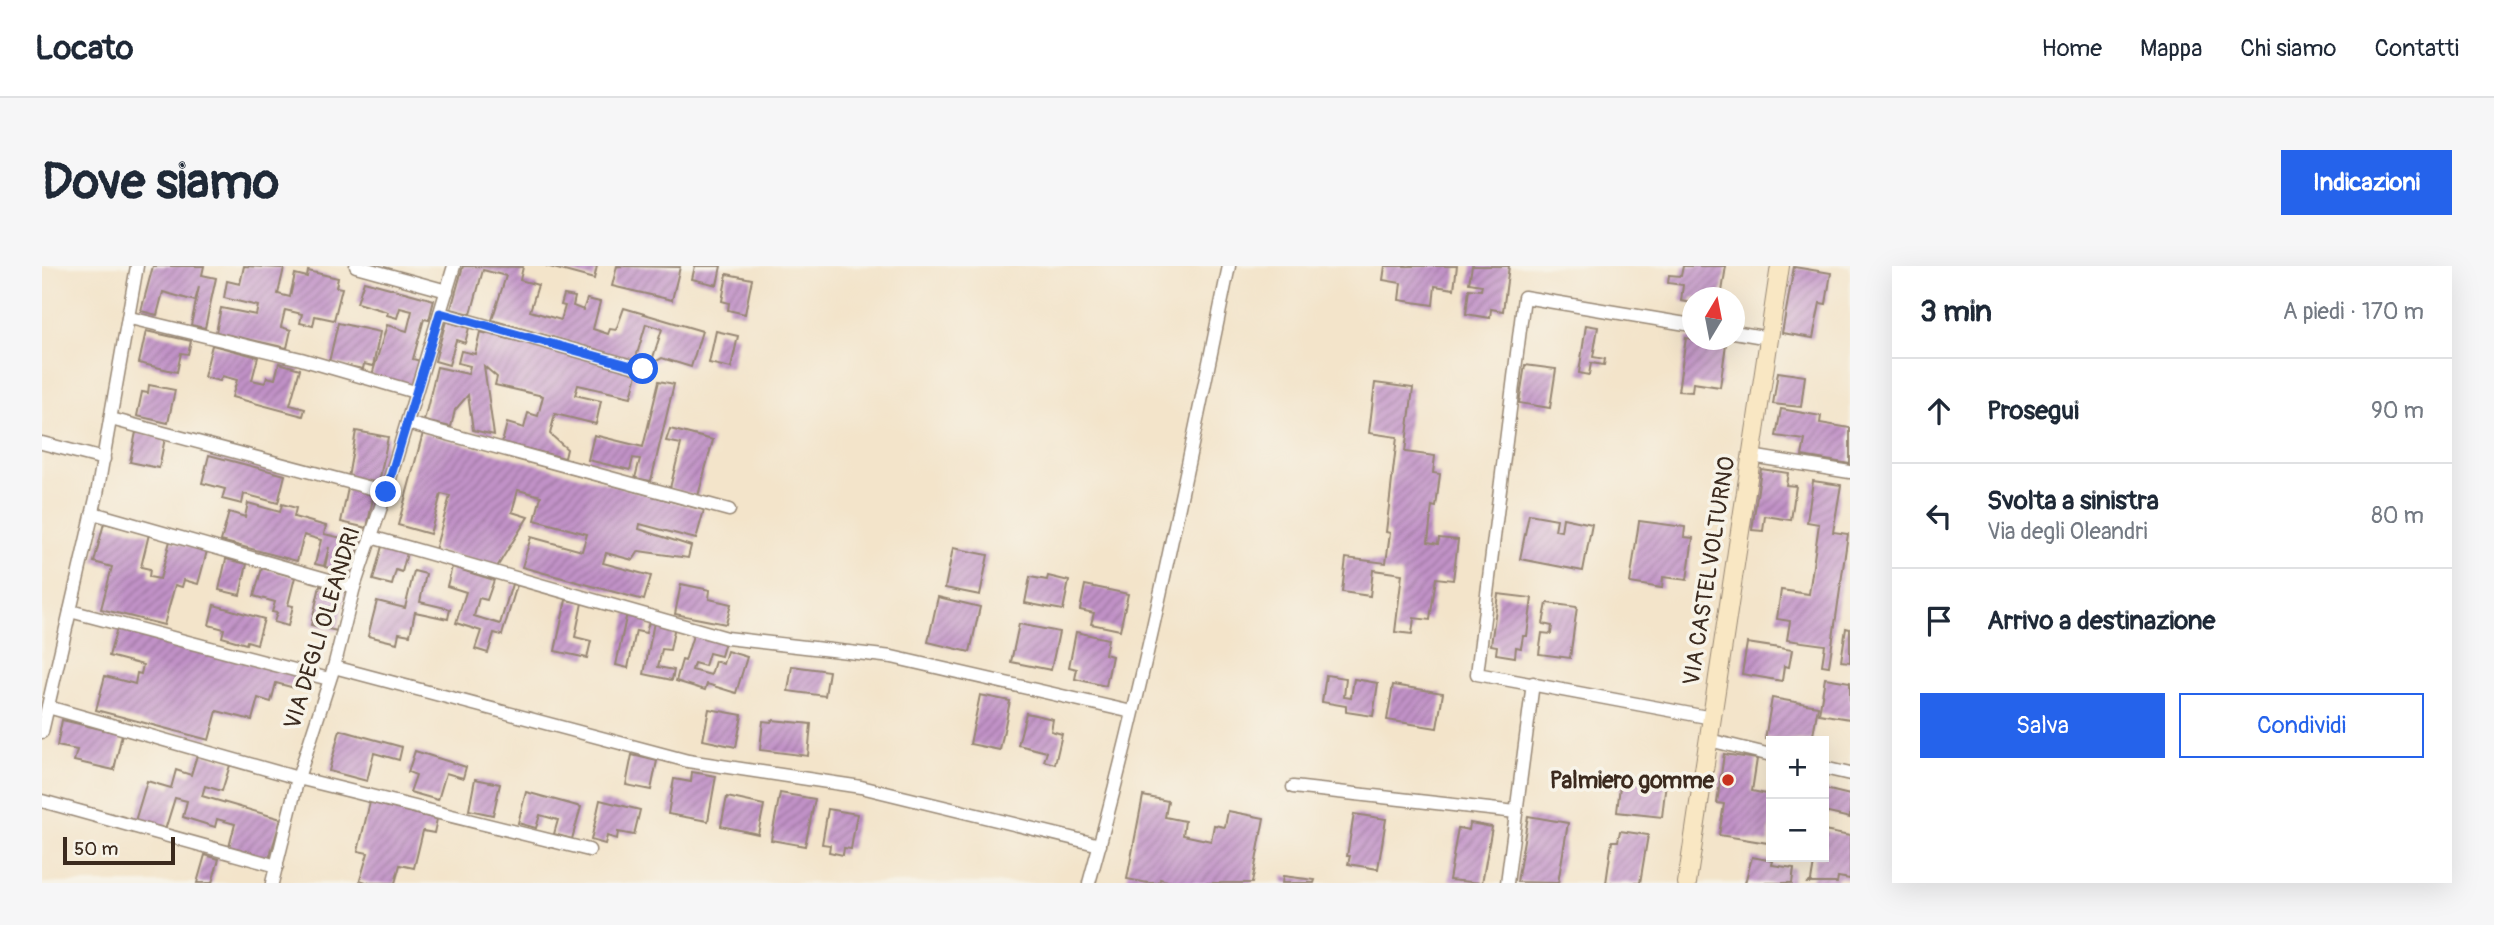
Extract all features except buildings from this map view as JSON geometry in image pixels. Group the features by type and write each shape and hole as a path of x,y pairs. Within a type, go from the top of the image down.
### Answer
{"street":[{"path":"42,732 93,513 130,318 137,266"},
{"path":"356,266 447,291"},
{"name":"VIA DEGLI OLEANDRI","path":"275,882 299,778 354,587 386,492 454,266"},
{"path":"1089,883 1174,532 1229,266"},
{"name":"VIA CASTELVOLTURNO","path":"1687,883 1780,266"},
{"path":"1682,323 1524,297 1477,674 1712,718"},
{"path":"440,313 643,369"},
{"path":"130,318 301,359 415,392"},
{"path":"1745,334 1769,338"},
{"path":"111,419 386,492"},
{"path":"407,423 729,510"},
{"path":"42,443 104,459"},
{"path":"1751,456 1850,472"},
{"path":"93,513 354,587"},
{"path":"370,537 727,638 892,657 1132,712"},
{"path":"70,611 688,761 861,787 1100,845"},
{"path":"1507,883 1533,683"},
{"path":"48,707 299,778 589,850"},
{"path":"1709,740 1766,754"},
{"path":"1829,769 1850,774"},
{"path":"1293,788 1516,812"},
{"path":"42,801 277,866"}],"place":[{"name":"Palmiero gomme","path":"1728,780"}],"route":[{"path":"386,492 440,313 643,369"}]}
